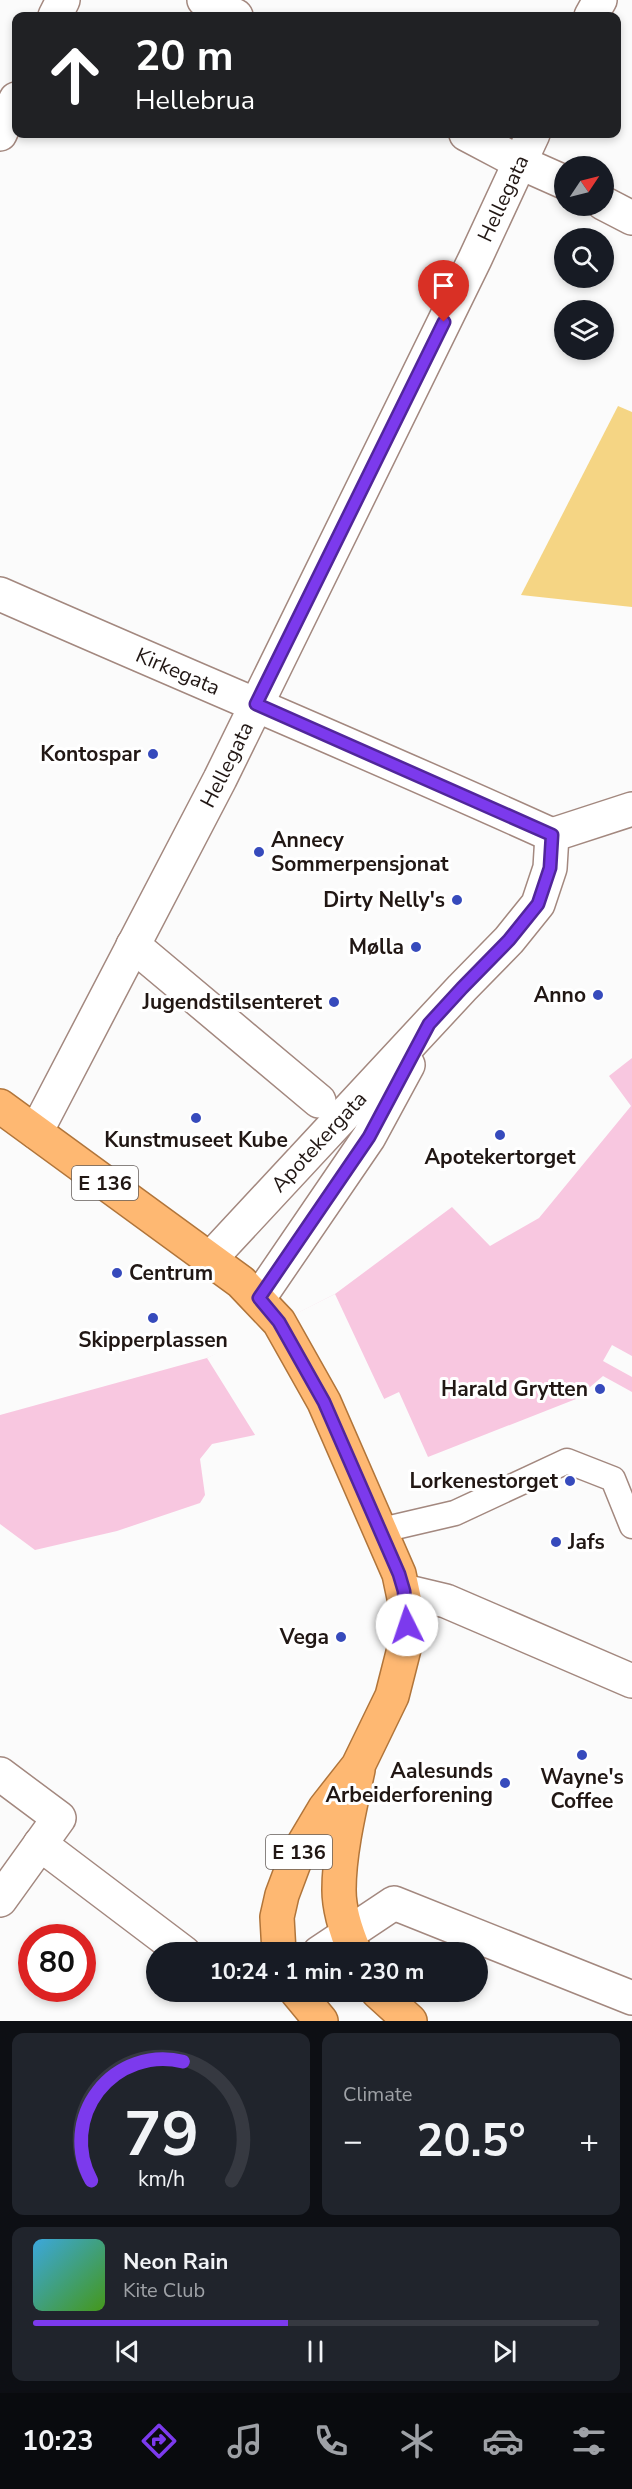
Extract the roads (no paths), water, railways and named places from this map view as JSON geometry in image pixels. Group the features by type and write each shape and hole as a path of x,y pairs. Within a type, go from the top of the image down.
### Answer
{"highway":[{"name":"E 136","path":"0,1106 210,1259 269,1310 324,1402 382,1530 404,1591 407,1637 392,1696 358,1766 325,1808 297,1855 282,1895 277,1917 278,1942"},
{"name":"E 136","path":"351,1942 339,1891 347,1822 358,1766"},
{"path":"305,2002 321,2021"},
{"path":"389,2002 410,2021"}],"street":[{"path":"204,0 228,12"},
{"path":"0,134 12,108"},
{"path":"483,138 526,148 554,173"},
{"name":"Hellegata","path":"36,1132 220,779 475,260 526,148"},
{"path":"614,208 632,218"},
{"name":"Kirkegata","path":"0,594 552,835"},
{"path":"552,835 632,809"},
{"name":"Apotekergata","path":"210,1259 509,940 538,904 550,868 552,835"},
{"path":"134,945 319,1101"},
{"name":"Apotekergata","path":"269,1310 369,1137 429,1024"},
{"path":"404,1591 447,1601 632,1681"},
{"path":"0,1774 59,1818 0,1900"},
{"path":"40,1844 169,1942"},
{"path":"352,1942 394,1904 632,1998"}],"lane":[{"path":"382,1530 456,1513 567,1461 613,1479 632,1526"}],"place":[{"name":"Kontospar","path":"153,754"},
{"name":"Annecy Sommerpensjonat","path":"259,852"},
{"name":"Dirty Nelly's","path":"457,900"},
{"name":"Mølla","path":"416,947"},
{"name":"Anno","path":"598,995"},
{"name":"Jugendstilsenteret","path":"334,1002"},
{"name":"Kunstmuseet Kube","path":"196,1118"},
{"name":"Apotekertorget","path":"500,1135"},
{"name":"Centrum","path":"117,1273"},
{"name":"Skipperplassen","path":"153,1318"},
{"name":"Harald Grytten","path":"600,1389"},
{"name":"Lorkenestorget","path":"570,1481"},
{"name":"Jafs","path":"556,1542"},
{"name":"Vega","path":"341,1637"},
{"name":"Wayne's Coffee","path":"582,1755"},
{"name":"Aalesunds Arbeiderforening","path":"505,1783"}]}
